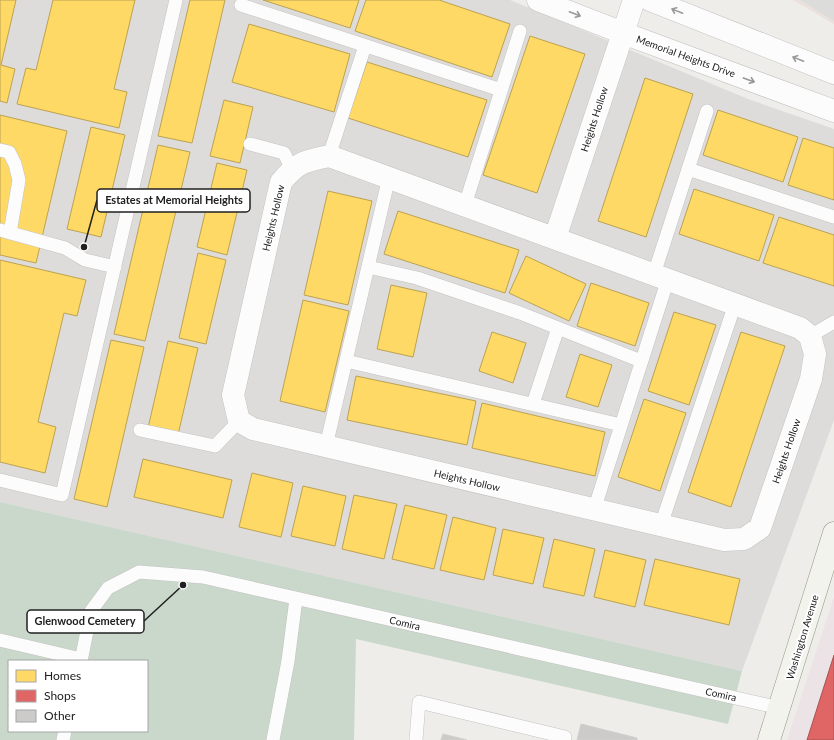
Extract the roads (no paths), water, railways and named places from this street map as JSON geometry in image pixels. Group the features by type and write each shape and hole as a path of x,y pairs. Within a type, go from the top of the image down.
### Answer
{"main road":[{"name":"Washington Avenue","path":"769,740 834,534"}],"street":[{"name":"Memorial Heights Drive","path":"538,0 834,111"},
{"name":"Heights Hollow","path":"555,238 634,0"},
{"path":"650,0 834,73"},
{"name":"Heights Hollow","path":"329,156 465,205 800,328 810,336 815,354 812,379 760,528 744,539 724,540 253,429 239,421 233,395 281,182 292,169 306,160 329,156"}],"lane":[{"path":"0,480 62,495 176,0"},
{"path":"241,5 501,90"},
{"path":"465,205 520,31"},
{"path":"329,156 365,46"},
{"path":"594,510 641,361 688,168 707,111"},
{"path":"250,144 284,153 292,169"},
{"path":"0,150 9,152 15,164 19,180 5,232 65,248 85,260 114,267"},
{"path":"688,168 834,217"},
{"path":"326,446 389,177"},
{"path":"368,267 417,278 520,313 641,361"},
{"path":"661,525 735,304"},
{"path":"810,336 834,322"},
{"path":"533,404 558,328"},
{"path":"346,361 621,425"},
{"path":"140,430 215,446 239,421"},
{"name":"Comira","path":"81,660 91,611 108,588 139,572 203,578 780,708"},
{"path":"273,740 288,661 296,599"},
{"path":"0,640 81,660"},
{"path":"416,740 419,702 565,737"}],"place":[{"name":"Estates at Memorial Heights","path":"84,247"},
{"name":"Glenwood Cemetery","path":"183,585"}]}
